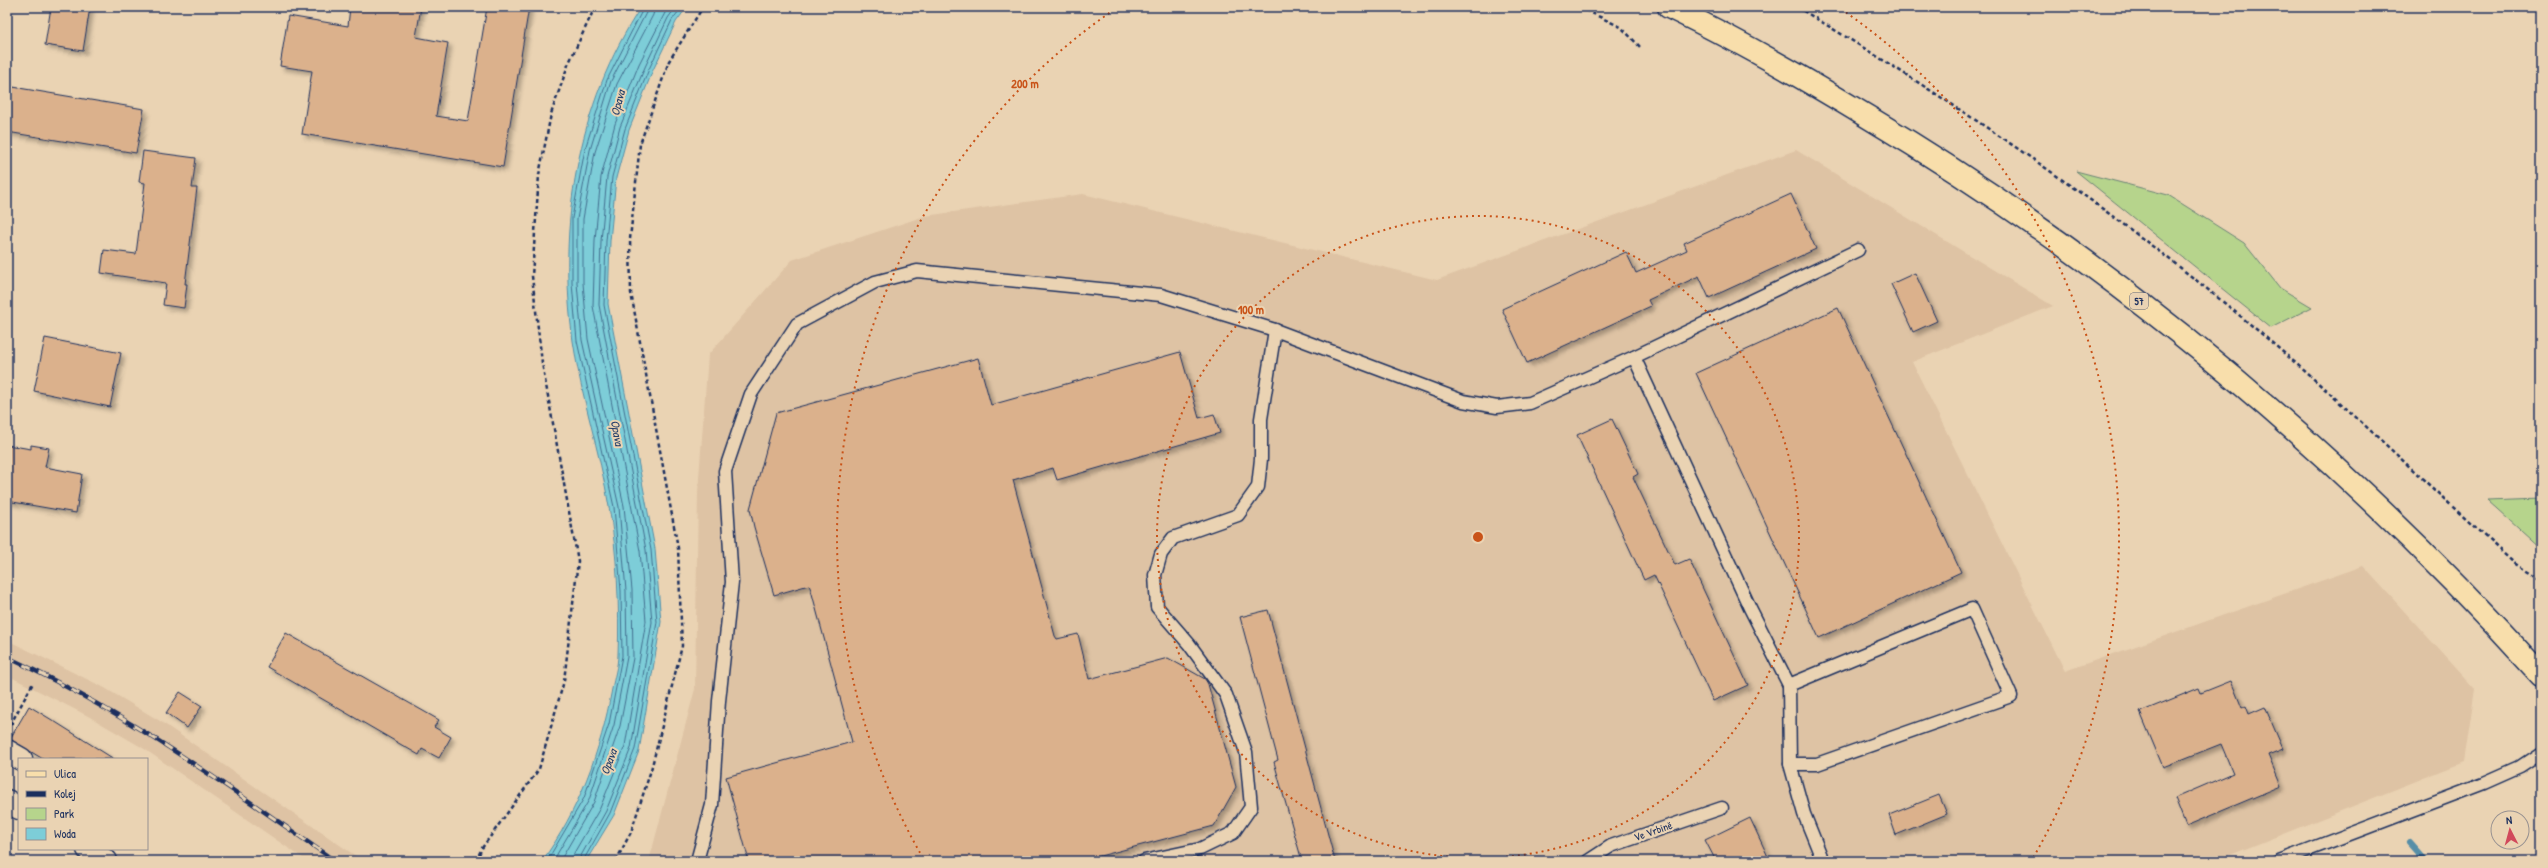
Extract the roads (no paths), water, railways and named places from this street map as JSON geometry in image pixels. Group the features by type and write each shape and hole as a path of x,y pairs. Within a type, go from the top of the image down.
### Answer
{"main road":[{"name":"57","path":"1672,8 1776,64 1912,143 2049,235 2148,308 2288,423 2367,495 2440,566 2541,674"}],"street":[{"path":"7,751 18,758"},
{"path":"7,801 18,807"},
{"path":"90,850 106,861"}],"lane":[{"path":"697,861 712,805 719,701 732,582 726,471 751,394 797,324 874,282 917,271 1161,295 1275,330 1463,401 1497,407 1530,403 1634,357 1858,250"},
{"path":"1144,861 1200,849 1233,833 1251,807 1246,752 1226,695 1189,644 1157,607 1155,575 1161,554 1173,538 1238,515 1258,488 1261,459 1261,419 1275,330"},
{"path":"1634,357 1750,608 1789,685 1790,764 1804,814 1823,861"},
{"path":"1789,685 1972,609 2011,696 1817,764 1790,764"},
{"path":"2280,861 2484,783 2520,767 2541,753"},
{"name":"Ve Vrbině","path":"1588,861 1611,846 1722,808"}],"water":[{"name":"Opava","path":"641,7 687,7 676,22 653,70 629,130 616,178 610,241 608,304 655,549 661,622 639,751 614,815 586,861 542,861 567,822 587,779 602,735 617,663 619,637 618,600 612,524 601,465 576,362 569,298 568,255 571,211 577,168 587,126 601,84 619,45"}],"waterway":[{"path":"2409,843 2425,861"}],"railway":[{"path":"7,657 94,702 135,726 215,778 335,861"}]}
